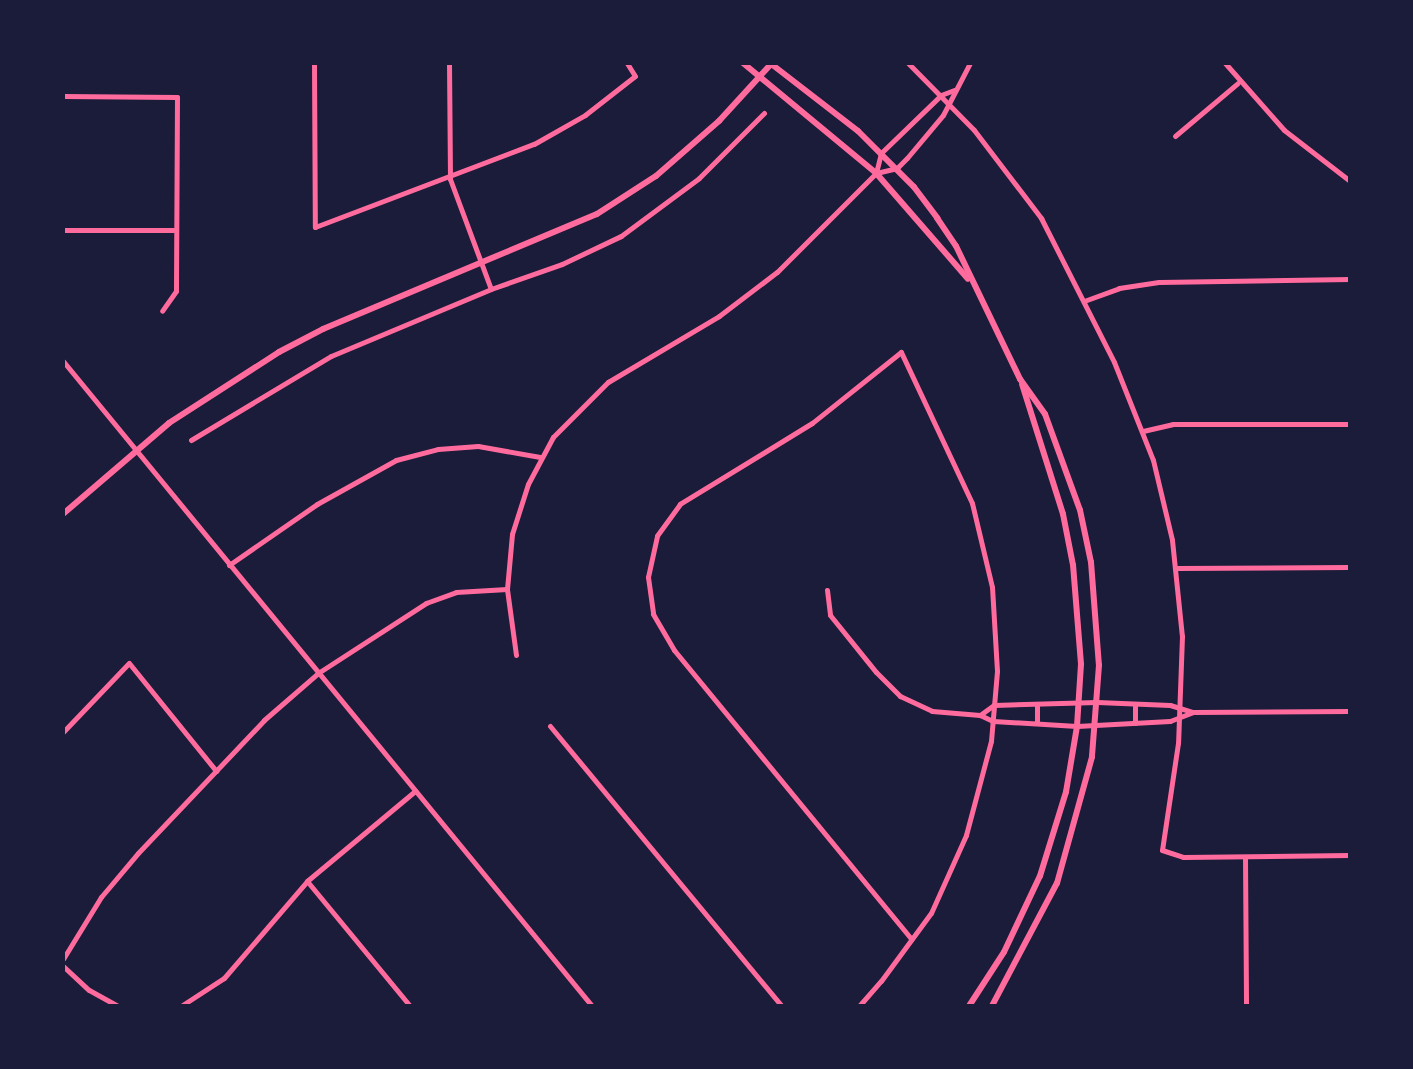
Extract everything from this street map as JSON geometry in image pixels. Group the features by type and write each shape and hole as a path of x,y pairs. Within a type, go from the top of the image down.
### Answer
{"street":[{"path":"314,63 315,227 450,179 534,145 585,115 635,76 627,63"},
{"path":"449,63 450,179 491,289"},
{"path":"743,63 876,173 972,283"},
{"path":"63,514 135,449 225,384 301,340 597,214 656,176 719,121 770,63 897,168 956,246 1020,379 1063,514 1073,565 1081,664 1077,726 1066,792 1040,876 1004,952 969,1006"},
{"path":"908,63 949,103 1041,218 1084,301 1143,431 1177,568 1182,636 1180,717 1162,850 1183,857 1350,855"},
{"path":"876,173 897,168 949,103 970,63"},
{"path":"1225,63 1238,83 1284,130 1350,181"},
{"path":"1175,136 1238,83"},
{"path":"516,655 508,589 515,521 540,457 588,398 629,367 719,316 778,272 876,173 881,153 941,95 954,90"},
{"path":"63,96 177,97 176,291 162,311"},
{"path":"191,440 331,356 491,289 562,264 621,236 699,177 764,113"},
{"path":"909,126 922,137"},
{"path":"63,230 176,230"},
{"path":"1084,301 1119,288 1159,282 1350,279"},
{"path":"859,1006 911,939 931,913 966,835 986,768 993,721 995,614 984,543 957,465 901,352 812,423 680,504 657,536 650,559 650,601 657,623 674,650 911,939"},
{"path":"63,361 592,1006"},
{"path":"992,1006 1058,883 1084,796 1097,702 1097,610 1080,510 1045,414 1020,379"},
{"path":"1143,431 1173,424 1350,424"},
{"path":"229,565 317,504 396,460 438,449 478,446 540,457"},
{"path":"1177,568 1350,567"},
{"path":"63,959 101,897 264,720 318,673 426,603 456,592 508,589"},
{"path":"827,590 830,615 900,696 932,711 979,715 993,721 1077,726 1135,723 1180,717 1193,712"},
{"path":"63,732 129,663 216,771"},
{"path":"979,715 994,705 1097,702 1180,708 1193,712 1350,711"},
{"path":"1037,704 1037,723"},
{"path":"1135,704 1135,723"},
{"path":"550,726 782,1006"},
{"path":"181,1006 224,978 307,881 415,791"},
{"path":"1244,857 1245,1006"},
{"path":"307,881 410,1006"},
{"path":"63,966 89,990 118,1006"}]}
